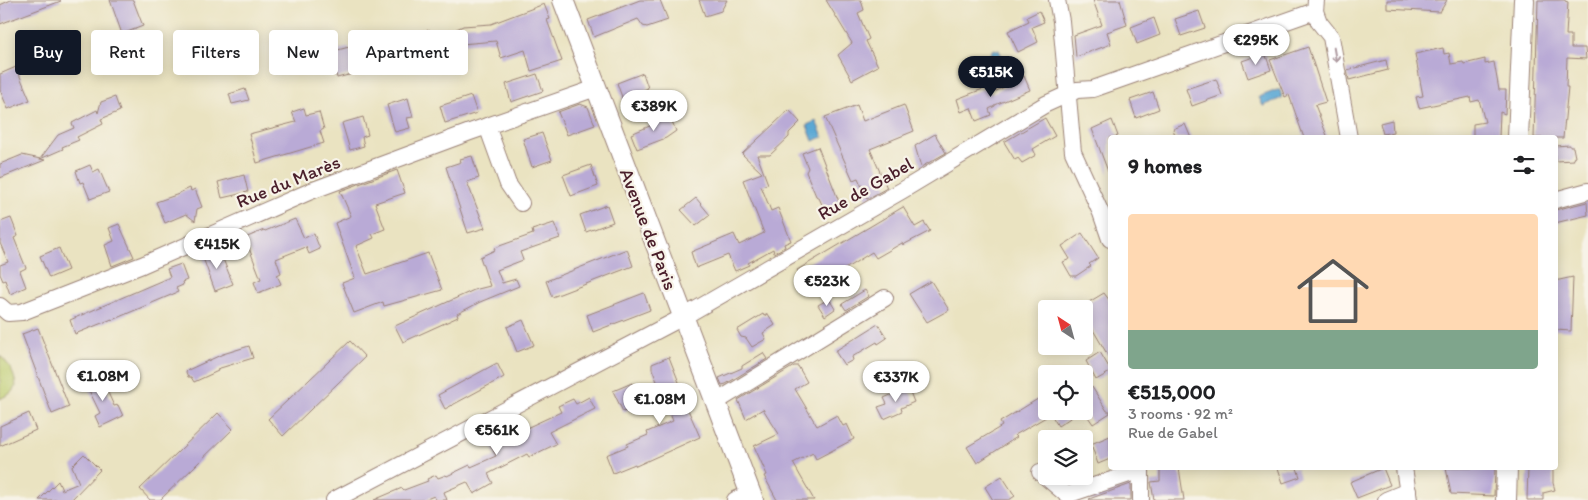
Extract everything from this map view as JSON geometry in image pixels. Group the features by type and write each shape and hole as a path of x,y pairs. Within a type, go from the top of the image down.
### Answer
{"main road":[{"name":"Avenue de Paris","path":"563,0 716,402 746,498"},
{"path":"1518,135 1524,0"},
{"path":"1506,500 1507,470"}],"street":[{"path":"1057,0 1061,21 1073,152 1101,213 1108,233"},
{"path":"1315,6 1319,22 1331,37 1349,135"},
{"name":"Rue de Gabel","path":"334,500 683,317 894,195 1046,104 1077,90 1093,89 1315,6"},
{"name":"Rue du Marès","path":"0,306 8,313 22,312 142,265 312,191 596,88"},
{"path":"487,126 508,184 521,203"},
{"path":"1558,199 1588,191"},
{"path":"716,402 885,298"},
{"path":"1055,485 1067,495 1138,470"},
{"path":"1141,470 1141,500"},
{"path":"1386,500 1408,495 1404,470"}],"green space":[{"path":"0,356 11,370 16,386 11,393 0,399"}],"water":[{"path":"993,49 999,50 1005,63 1001,68 996,67 990,54"},
{"path":"1280,90 1282,98 1263,106 1259,97"},
{"path":"816,121 823,137 813,141 807,125"}],"building":[{"path":"11,0 61,1 0,24 0,5"},
{"path":"110,0 133,0 143,26 132,30 121,30"},
{"path":"640,0 660,0 668,20 647,27 643,26 638,19 594,37 588,20"},
{"path":"699,0 727,0 721,11 705,16"},
{"path":"826,0 861,0 864,10 858,13 869,39 866,41 878,66 852,80 838,55 852,43"},
{"path":"1093,0 1120,0 1127,25 1107,32 1111,44 1076,57 1074,35 1102,25"},
{"path":"1387,0 1447,0 1440,12 1387,9"},
{"path":"1538,0 1565,0 1568,2 1566,35 1571,35 1571,48 1585,48 1586,59 1567,58 1566,87 1568,87 1563,138 1558,138 1558,135 1534,135"},
{"path":"544,4 550,19 547,20 562,61 531,71 525,50 501,58 496,41 468,43 468,30 454,30 463,26 491,24"},
{"path":"1039,11 1044,22 1032,27 1038,42 1018,52 1008,31 1029,21 1027,17"},
{"path":"1199,11 1205,28 1181,36 1175,19"},
{"path":"1154,18 1160,35 1137,44 1131,27"},
{"path":"348,47 348,75 337,78 336,75 338,75 338,50"},
{"path":"1308,47 1326,102 1315,105 1327,135 1303,135 1289,95 1285,97 1270,60"},
{"path":"1443,48 1444,54 1449,53 1451,64 1463,62 1464,64 1485,59 1485,64 1494,62 1499,90 1506,90 1505,114 1500,112 1499,135 1473,135 1473,124 1485,122 1479,100 1471,102 1470,97 1419,108 1416,97 1423,96 1415,54"},
{"path":"1265,53 1271,70 1248,78 1242,61"},
{"path":"1386,60 1388,70 1349,80 1347,70"},
{"path":"15,67 15,75 19,75 30,100 8,109 0,90 0,74"},
{"path":"643,73 648,88 623,100 617,83"},
{"path":"537,74 543,91 511,102 506,84"},
{"path":"1024,76 1030,90 995,105 989,109 991,115 976,121 971,108 961,112 957,99 988,87 991,94"},
{"path":"1216,79 1222,95 1192,106 1186,89"},
{"path":"245,89 249,100 232,104 229,94"},
{"path":"1153,92 1159,109 1136,118 1130,100"},
{"path":"471,96 477,113 445,123 440,106"},
{"path":"115,97 120,111 101,119 103,124 77,137 79,140 40,159 58,135 74,128 72,123 97,110 98,113 101,102"},
{"path":"408,98 413,117 407,118 410,128 395,132 387,105"},
{"path":"580,104 588,107 595,125 567,135 558,112"},
{"path":"857,105 863,121 904,105 914,131 870,149 887,188 867,199 858,178 853,180 825,117"},
{"path":"304,108 306,115 319,112 324,129 320,131 324,143 257,163 249,134 296,122 292,112"},
{"path":"789,110 800,122 789,133 789,137 770,155 757,155 768,184 761,186 771,211 778,208 791,241 784,244 785,247 774,253 773,249 748,263 749,265 735,271 728,255 696,268 691,252 734,234 739,245 764,233 743,180 762,173 742,154"},
{"path":"669,114 676,131 666,138 637,149 631,134 652,125 651,123"},
{"path":"363,117 368,135 362,137 364,146 350,150 342,123"},
{"path":"1045,118 1055,136 1033,149 1036,155 1022,163 1018,158 1015,160 1004,142"},
{"path":"1112,120 1118,135 1108,135 1108,171 1092,129"},
{"path":"1392,120 1393,132 1383,134 1380,123"},
{"path":"1185,124 1190,135 1175,135 1173,129"},
{"path":"542,133 552,160 532,167 523,139"},
{"path":"935,134 946,153 921,167 915,146"},
{"path":"1570,145 1570,147 1573,147 1574,160 1558,161 1558,146"},
{"path":"818,147 841,207 826,213 819,198 816,196 806,172 808,168 802,153"},
{"path":"22,155 45,160 0,178 0,164"},
{"path":"472,156 479,178 467,182 485,228 468,233 446,167 461,162 460,159"},
{"path":"90,165 93,172 99,169 109,192 90,199 83,182 80,183 76,171"},
{"path":"591,165 598,186 571,196 563,175"},
{"path":"397,170 405,193 375,203 385,229 372,234 374,238 356,246 367,274 428,253 442,290 384,306 383,302 354,313 342,283 355,278 335,223 351,216 340,191"},
{"path":"244,175 248,192 222,198 218,182"},
{"path":"190,188 191,191 195,189 202,207 197,209 195,221 186,214 165,223 156,202"},
{"path":"696,198 710,215 696,226 681,210"},
{"path":"1587,202 1588,215 1558,222 1558,209"},
{"path":"607,205 613,222 586,232 580,215"},
{"path":"903,207 915,227 924,222 930,231 903,245 902,243 876,258 872,252 832,277 830,273 812,284 811,282 806,285 797,270"},
{"path":"11,218 18,236 14,238 26,268 20,271 26,287 10,294 5,280 3,281 0,274 0,265 8,262 0,243 0,222"},
{"path":"295,219 304,238 314,234 320,249 309,254 306,247 276,259 281,273 277,275 281,284 258,293 254,282 261,279 245,238"},
{"path":"554,223 560,238 520,252 523,260 497,270 502,283 516,279 519,286 480,302 457,314 458,317 403,342 395,326 474,290 490,286 480,257 495,250 494,248 533,234 532,230"},
{"path":"119,224 134,257 112,266 105,245 114,241 109,228"},
{"path":"1082,233 1098,258 1089,264 1091,266 1076,276 1071,276 1063,262 1070,259 1062,246"},
{"path":"59,248 68,270 49,278 40,256"},
{"path":"219,249 233,284 215,291 202,255"},
{"path":"627,249 633,266 552,297 546,281"},
{"path":"181,264 187,280 182,282 183,285 176,288 178,292 75,334 70,320 170,277 167,269"},
{"path":"1573,277 1571,331 1558,330 1558,280"},
{"path":"931,281 949,310 927,322 909,294"},
{"path":"865,290 869,296 846,310 842,304"},
{"path":"644,293 650,310 593,332 587,315"},
{"path":"1104,293 1108,298 1108,356 1093,330 1092,300"},
{"path":"829,299 835,309 825,316 818,305"},
{"path":"763,314 764,316 768,314 775,325 763,333 766,339 752,347 746,338 741,337 737,330"},
{"path":"523,320 534,345 517,352 507,327"},
{"path":"878,324 887,338 852,357 853,360 844,365 835,351"},
{"path":"38,328 69,407 52,414 22,334"},
{"path":"350,341 365,357 283,436 268,419"},
{"path":"249,346 253,358 217,369 218,371 194,382 191,377 188,377 186,372 188,370 223,354"},
{"path":"1100,352 1108,366 1108,373 1096,380 1093,374 1093,365 1088,365 1086,361"},
{"path":"763,353 767,359 722,385 719,378 742,368 742,366"},
{"path":"669,357 684,395 682,396 700,437 636,466 635,464 613,473 606,455 648,435 647,432 673,421 652,369 652,364"},
{"path":"497,363 504,377 445,409 438,395"},
{"path":"794,366 798,366 807,382 795,389 817,426 837,415 843,426 847,424 854,439 816,459 813,453 793,463 814,500 777,500 764,476 767,475 754,446 779,434 763,409 746,419 738,400"},
{"path":"100,375 114,406 118,405 123,416 100,427 95,416 100,413 85,382"},
{"path":"632,383 642,403 623,412 613,391"},
{"path":"908,387 914,402 901,408 902,411 884,419 878,407 887,404 884,398"},
{"path":"1093,389 1108,411 1108,414 1093,424 1090,420 1093,420"},
{"path":"589,397 595,409 549,432 556,444 529,457 527,454 488,474 493,483 474,494 467,482 444,492 447,500 436,500 434,496 424,500 374,500 402,488 404,490 428,481 427,479 436,475 438,478 447,476 496,456 491,446 494,443 561,412 558,406 573,399 576,404"},
{"path":"1038,399 1038,420 1041,420 1015,435 1017,437 977,463 967,447 1002,426 1000,422"},
{"path":"29,413 36,430 0,446 0,426"},
{"path":"218,413 233,429 160,500 150,500 140,489"},
{"path":"1054,420 1067,420 1058,426"},
{"path":"1108,437 1108,460 1098,464 1093,450 1093,443"},
{"path":"84,454 100,470 71,500 39,500 58,481 62,490 79,483 72,466"},
{"path":"1160,470 1179,470 1184,500 1154,500 1151,482 1160,481"},
{"path":"1279,470 1298,470 1300,477 1283,483"},
{"path":"1378,470 1384,470 1390,485 1357,498 1350,482"},
{"path":"1446,470 1495,470 1494,496 1451,494"},
{"path":"1528,470 1553,470 1555,490 1543,493 1543,500 1527,500"},
{"path":"1002,476 1015,496 1009,500 993,500 985,487"},
{"path":"1131,484 1131,500 1089,499"}]}
